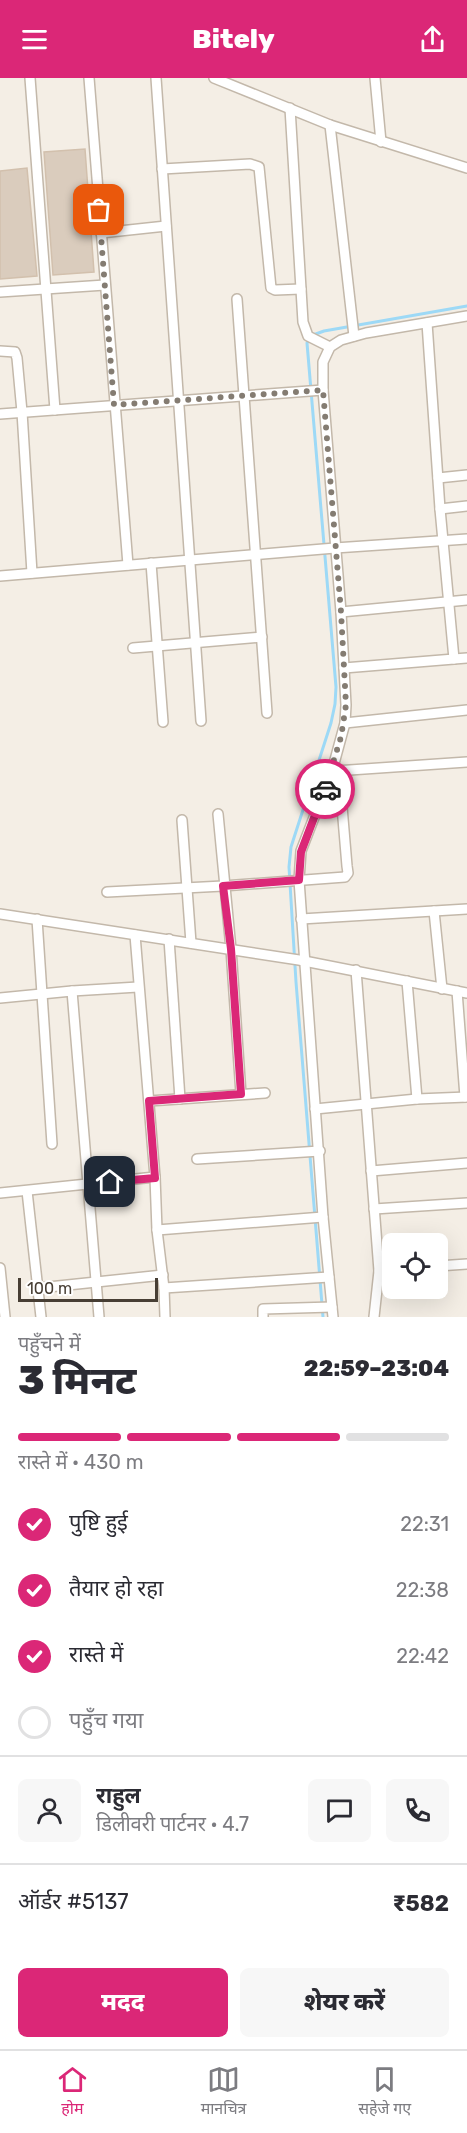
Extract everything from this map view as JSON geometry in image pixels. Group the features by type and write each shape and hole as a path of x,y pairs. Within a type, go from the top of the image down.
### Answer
{"street":[{"path":"30,78 55,410"},
{"path":"89,78 128,565"},
{"path":"156,78 201,721"},
{"path":"375,78 381,142"},
{"path":"218,79 330,125 467,168"},
{"path":"290,108 305,331 308,336 330,347"},
{"path":"330,125 354,336"},
{"path":"162,169 250,164 259,167 271,288 275,290 301,289"},
{"path":"101,232 165,226"},
{"path":"0,292 105,285"},
{"path":"237,299 267,713"},
{"path":"263,1317 263,1309 333,1312 302,961 299,880 301,852 335,771 345,723 341,612 323,390 323,362 330,347 354,336 467,316"},
{"path":"426,323 454,659"},
{"path":"0,351 11,351 16,354 32,573"},
{"path":"0,414 323,390"},
{"path":"438,478 467,475"},
{"path":"440,508 467,506"},
{"path":"0,576 467,539"},
{"path":"151,563 163,722"},
{"path":"341,612 467,600"},
{"path":"133,648 262,637"},
{"path":"344,668 467,658"},
{"path":"345,723 467,710"},
{"path":"335,771 467,762"},
{"path":"107,892 341,878 348,873 335,771"},
{"path":"218,814 223,886 231,949 241,1094"},
{"path":"182,820 191,943"},
{"path":"301,919 467,909"},
{"path":"434,911 442,989"},
{"path":"0,914 288,958 462,992 466,1097 417,1099 315,1110"},
{"path":"37,919 52,1144"},
{"path":"135,935 165,1317"},
{"path":"169,939 180,1099"},
{"path":"356,970 379,1271 374,1317"},
{"path":"407,981 417,1099"},
{"path":"0,998 138,987"},
{"path":"72,991 99,1317"},
{"path":"149,1101 265,1093"},
{"path":"197,1159 320,1151"},
{"path":"371,1171 467,1163"},
{"path":"0,1193 155,1178"},
{"path":"27,1191 41,1317"},
{"path":"374,1209 467,1203"},
{"path":"157,1230 323,1217"},
{"path":"448,1265 467,1264"},
{"path":"0,1268 5,1317"},
{"path":"39,1288 163,1275"},
{"path":"164,1288 329,1277"}],"building":[{"path":"85,149 94,272 53,275 44,152"},
{"path":"27,168 37,276 0,279 0,171"}],"waterway":[{"path":"323,1317 289,867 291,847 331,723 336,687 307,343 313,335 324,331 467,306"}],"way so far":[{"path":"99,210 114,405 323,390 346,705 345,723 325,789"}],"route":[{"path":"110,1182 155,1178 149,1101 241,1094 231,949 223,886 299,880 301,852 325,789"}]}
